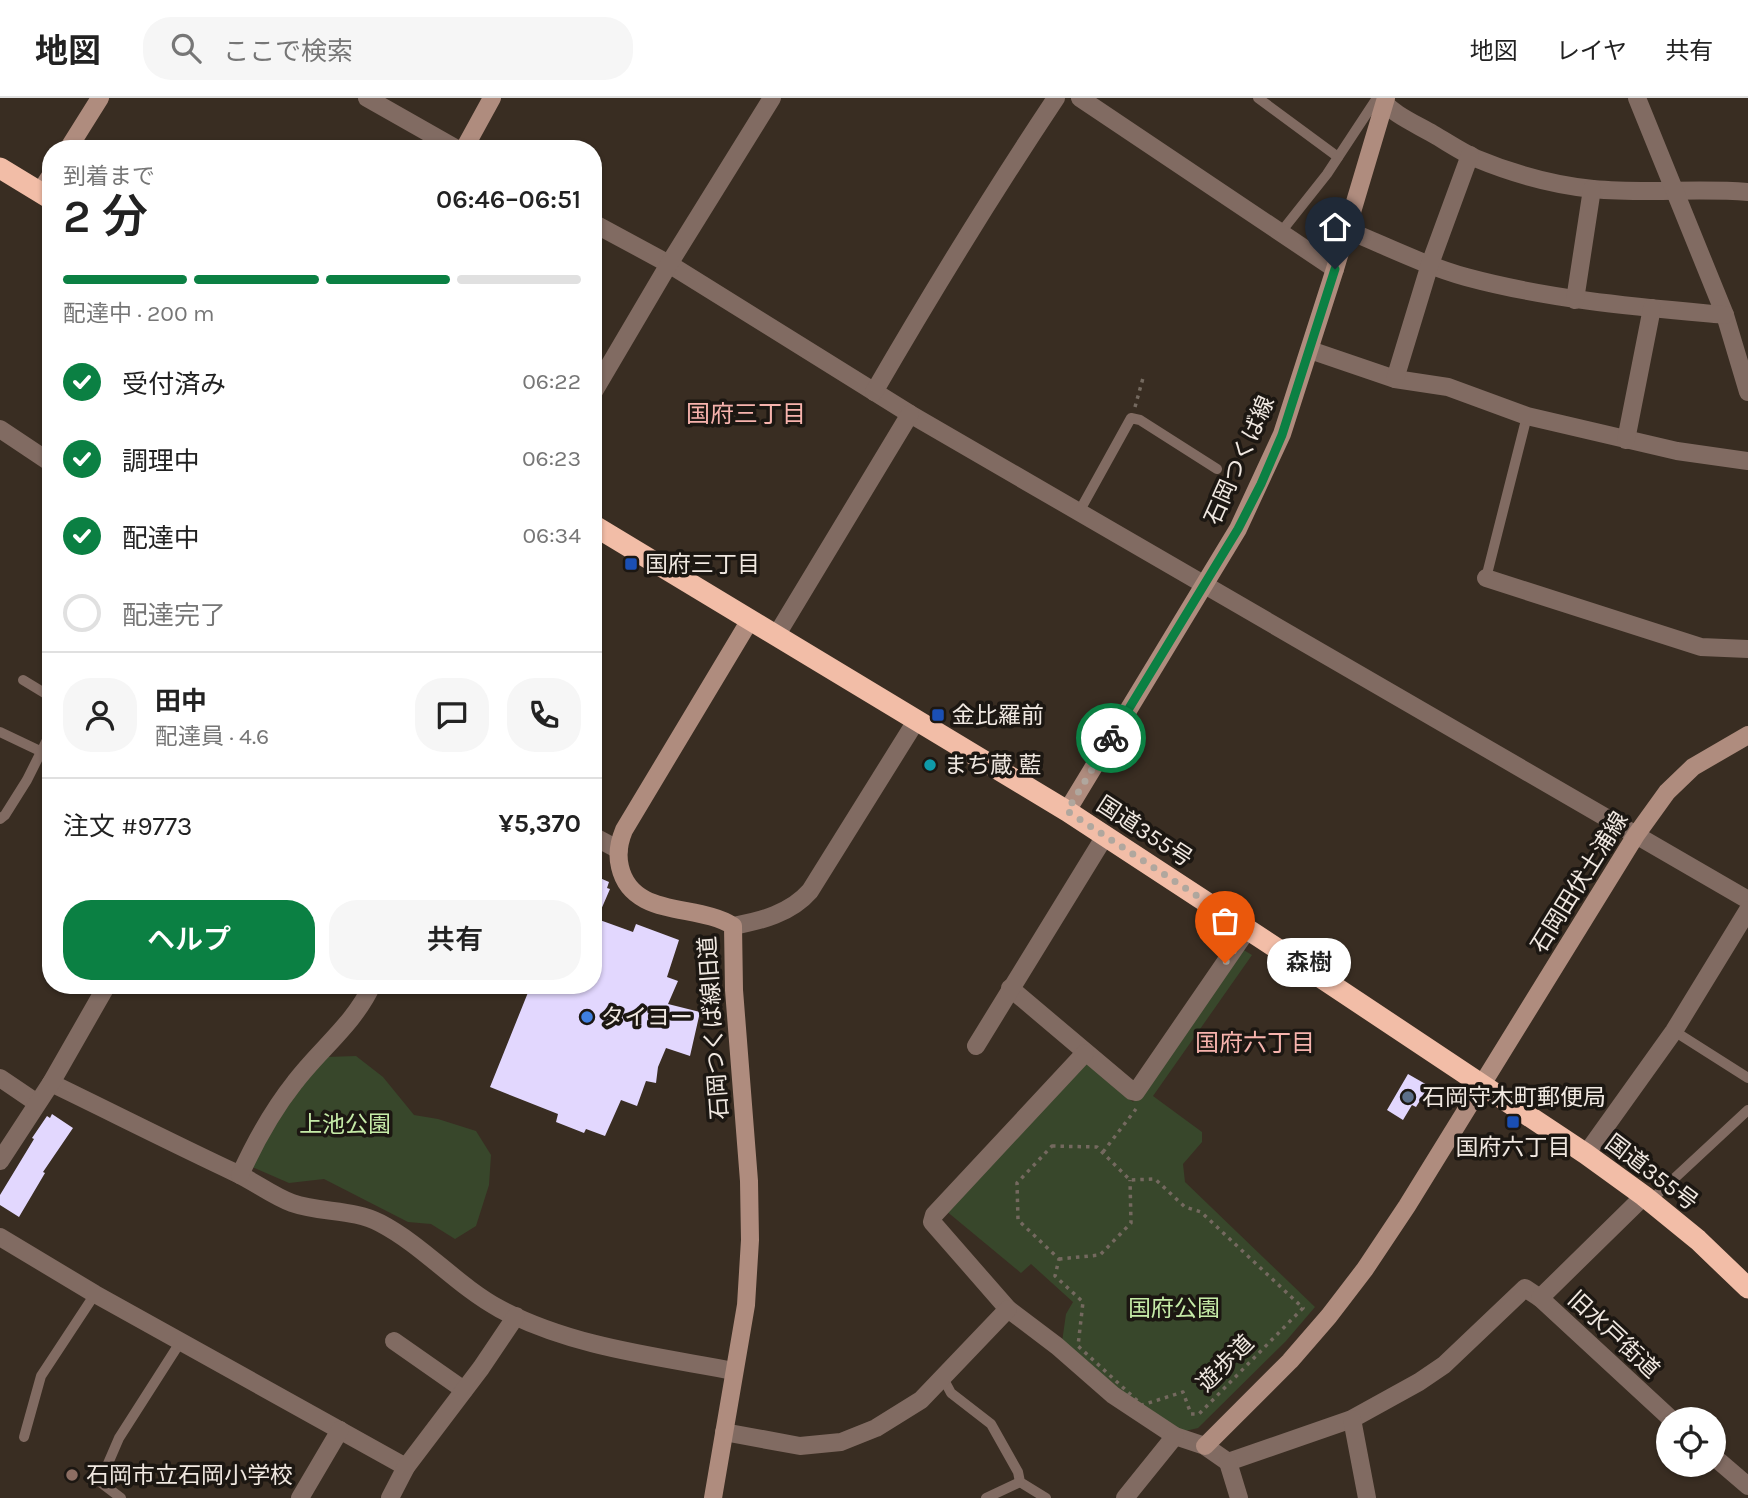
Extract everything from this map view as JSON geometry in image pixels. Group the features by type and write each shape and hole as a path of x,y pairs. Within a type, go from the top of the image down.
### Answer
{"highway":[{"path":"0,168 42,187"},
{"name":"国道355号","path":"602,530 1067,811 1248,929 1586,1154 1699,1240 1748,1288"}],"street":[{"path":"74,140 100,98"},
{"path":"367,98 441,140"},
{"path":"469,140 492,98"},
{"path":"602,378 771,98"},
{"path":"874,392 965,236 1056,98"},
{"path":"1080,98 1335,269"},
{"path":"1637,98 1725,315 1748,392"},
{"path":"1382,99 1470,155 1530,176 1592,189 1674,192 1712,189 1748,192"},
{"name":"石岡つくば線","path":"1067,811 1238,529 1261,484 1282,435 1310,350 1347,230 1382,99"},
{"path":"1395,379 1430,264 1470,155"},
{"path":"1575,300 1592,189"},
{"path":"602,228 669,264 910,414 1748,900"},
{"path":"1347,230 1464,277 1575,300 1725,315"},
{"path":"1626,440 1652,308"},
{"path":"1310,350 1395,379 1448,387 1527,416 1677,451 1748,461"},
{"path":"776,636 910,414"},
{"path":"0,429 42,457"},
{"path":"1486,578 1701,647 1748,649"},
{"path":"602,841 619,850 624,830 750,620"},
{"path":"733,926 759,921 800,903 916,721"},
{"name":"石岡田伏土浦線","path":"1205,1446 1290,1361 1329,1315 1407,1206 1636,835 1667,792 1693,767 1748,735"},
{"path":"976,1046 1105,836"},
{"name":"石岡つくば線旧道","path":"619,850 618,862 624,881 637,895 668,907 724,920 733,926 734,990 749,1181 750,1240 746,1305 713,1498"},
{"path":"1586,1154 1674,1031 1748,910"},
{"path":"1010,988 1085,1053 1136,1092 1248,929"},
{"path":"0,1161 51,1083 102,994"},
{"path":"240,1175 262,1128 295,1081 343,1030 368,994"},
{"path":"1085,1053 932,1219 933,1227 1008,1309 1049,1339 1113,1395 1175,1436 1205,1446 1228,1462 1240,1498"},
{"path":"0,1078 37,1103"},
{"path":"51,1083 290,1202 315,1210 356,1215 377,1221 404,1237 486,1300 516,1316 586,1342 734,1371"},
{"name":"旧水戸街道","path":"1647,1199 1540,1298 1658,1407"},
{"path":"0,1237 95,1294 406,1467"},
{"path":"1228,1462 1352,1419 1419,1382 1444,1364 1525,1288 1540,1298"},
{"path":"724,1432 800,1446 841,1442 876,1428 921,1400 1008,1309"},
{"path":"390,1498 406,1467 516,1316"},
{"path":"394,1341 464,1390"},
{"path":"1352,1419 1367,1498"},
{"path":"300,1498 340,1430"},
{"path":"1125,1498 1175,1436"},
{"path":"1726,1467 1748,1486"}],"lane":[{"path":"1258,98 1338,157"},
{"path":"1281,232 1382,99"},
{"path":"1486,578 1527,416"},
{"path":"1079,512 1131,418 1140,420 1217,469"},
{"path":"23,680 42,692"},
{"path":"0,732 40,751"},
{"path":"0,819 27,780 42,748"},
{"path":"1674,1031 1748,1078"},
{"path":"1647,1199 1748,1110"},
{"path":"24,1437 40,1376 95,1294"},
{"path":"121,1498 100,1482 120,1438 180,1341"},
{"path":"943,1378 951,1393 991,1424 1018,1472 1020,1482 1046,1498"},
{"path":"986,1498 1020,1482"}],"path":[{"path":"1131,418 1143,378"},
{"name":"遊歩道","path":"1052,1146 1097,1147 1130,1180 1155,1179 1185,1208 1201,1212 1303,1307 1199,1414 1191,1414 1183,1392 1142,1405 1078,1346 1083,1302 1055,1276 1059,1259 1018,1220 1017,1183 1052,1146"},
{"path":"1059,1259 1100,1255 1131,1223 1130,1180"}],"green space":[{"name":"国府公園","path":"1242,949 1252,955 1153,1096 1202,1132 1202,1142 1183,1164 1185,1182 1315,1307 1286,1341 1198,1428 1181,1432 1137,1406 1062,1342 1066,1314 1073,1302 1031,1264 1021,1273 945,1210 1088,1062 1133,1102"},
{"name":"上池公園","path":"356,1056 383,1077 414,1115 438,1119 476,1131 491,1155 489,1185 476,1226 455,1239 431,1224 408,1222 324,1179 289,1183 252,1167 288,1102 326,1057"}],"building":[{"path":"602,879 609,882 607,888 610,889 602,907"},
{"path":"602,921 633,932 636,924 679,940 667,977 678,981 668,1004 700,1012 690,1056 666,1048 658,1067 656,1083 646,1081 637,1106 621,1100 605,1136 586,1129 584,1133 556,1122 558,1114 490,1087 527,994 602,994"},
{"path":"1408,1074 1429,1086 1416,1107 1412,1105 1403,1120 1387,1110"},
{"path":"52,1114 73,1128 43,1172 45,1173 19,1217 0,1205 0,1195 34,1139 32,1138 47,1116 50,1118"}],"way so far":[{"path":"1111,738 1067,811 1248,929 1225,963"}],"place":[{"name":"国府三丁目","path":"631,564"},
{"name":"金比羅前","path":"938,715"},
{"name":"まち蔵 藍","path":"930,765"},
{"name":"森樹","path":"1225,963"},
{"name":"タイヨー","path":"587,1017"},
{"name":"石岡守木町郵便局","path":"1408,1097"},
{"name":"国府六丁目","path":"1513,1122"},
{"name":"石岡市立石岡小学校","path":"72,1475"}],"district":[{"name":"国府三丁目","path":"746,414"},
{"name":"国府六丁目","path":"1255,1043"}],"route":[{"path":"1111,738 1238,529 1261,484 1282,435 1335,269"}]}
